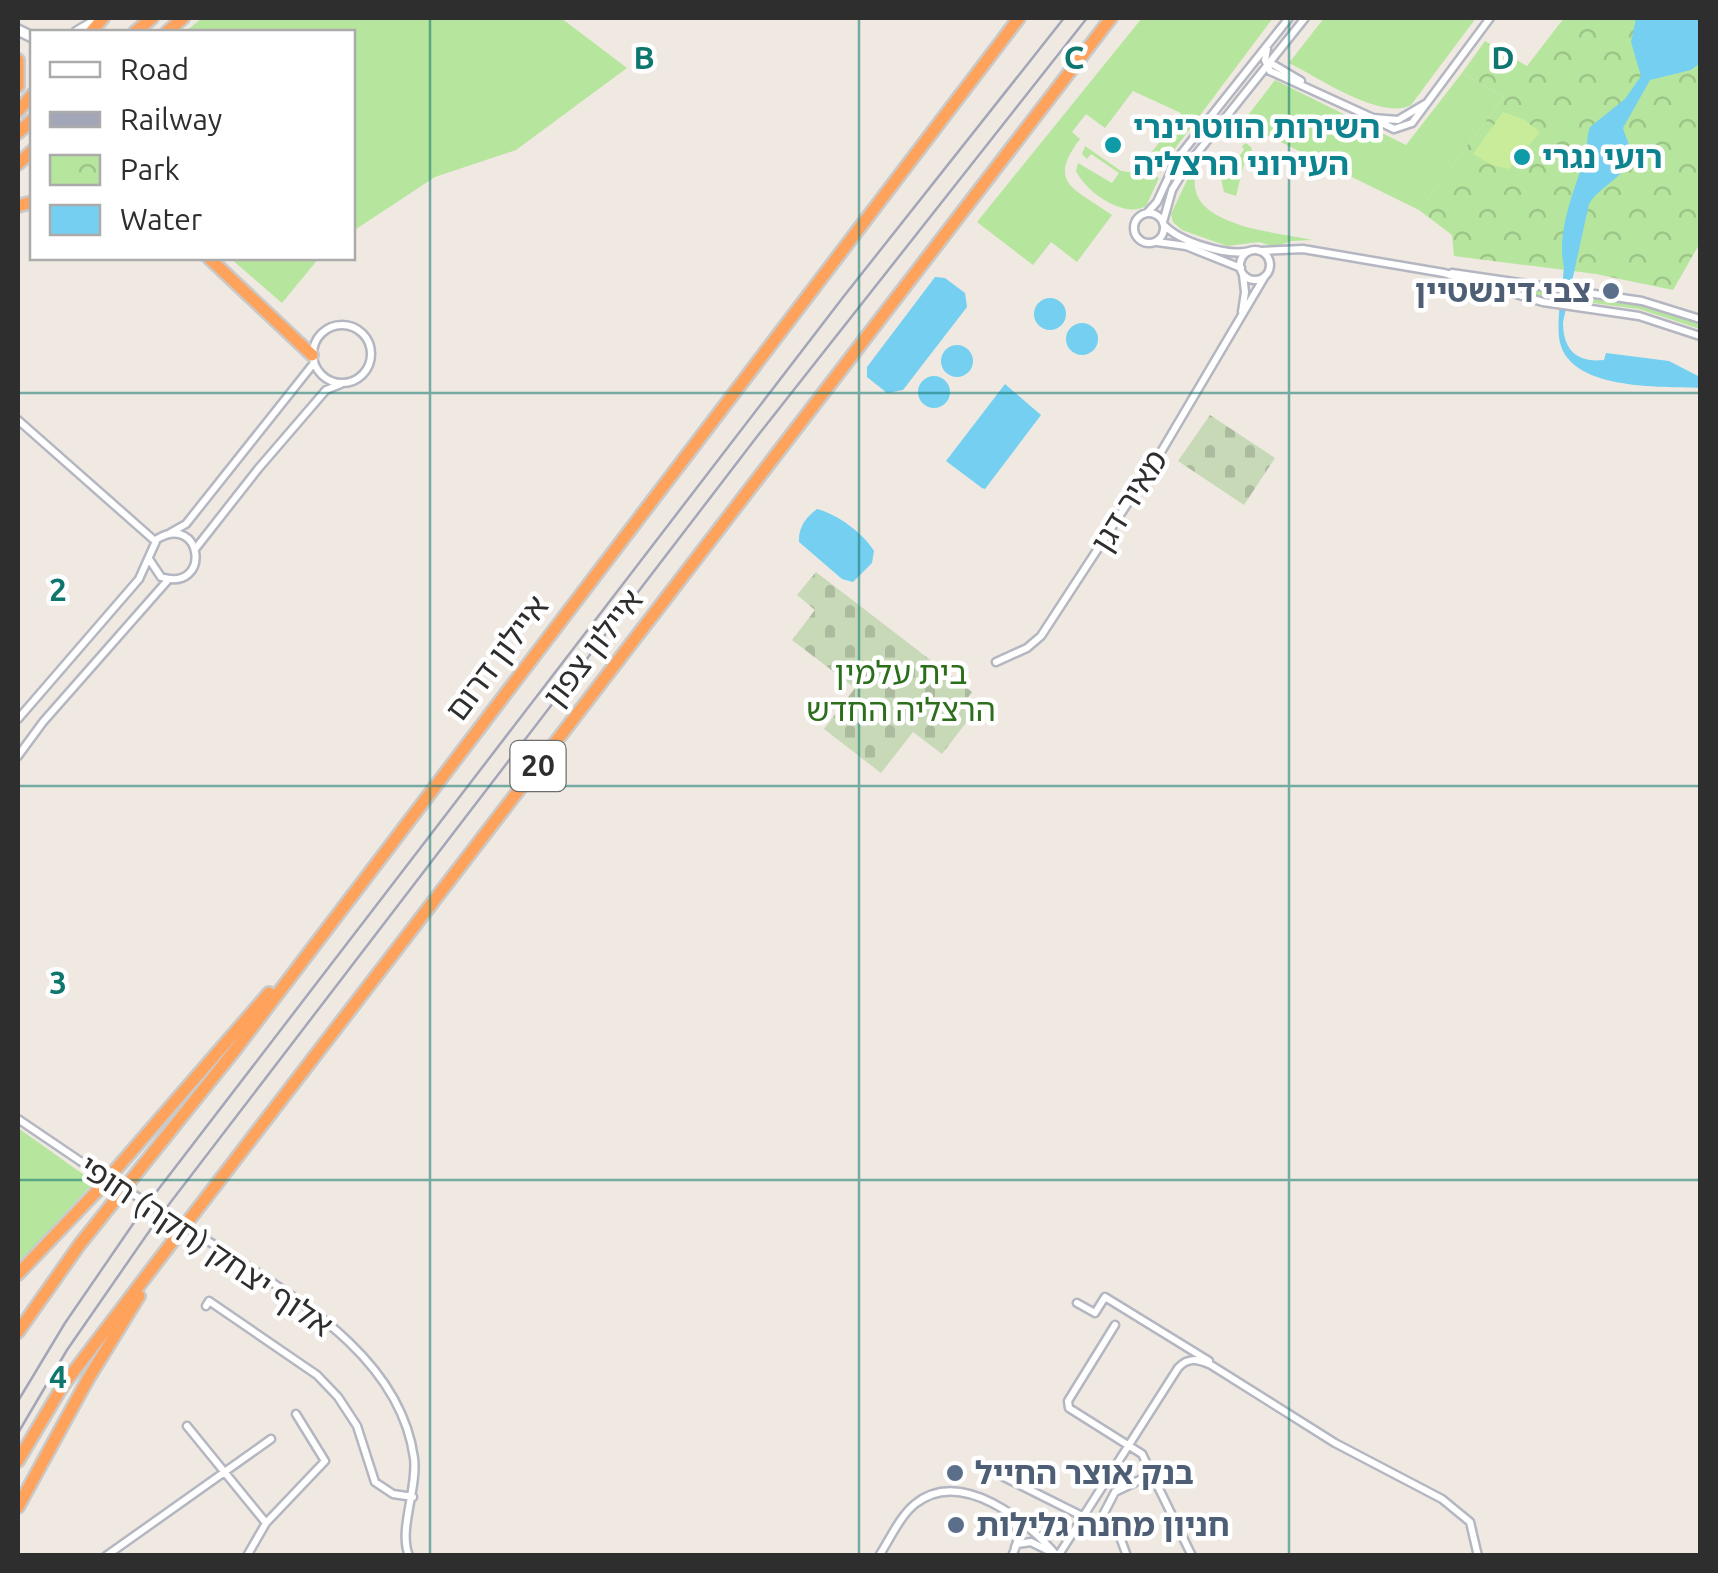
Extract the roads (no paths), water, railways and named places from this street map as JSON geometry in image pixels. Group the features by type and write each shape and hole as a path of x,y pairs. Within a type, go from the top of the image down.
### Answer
{"highway":[{"name":"איילון דרום","path":"18,1332 80,1244 235,1050 1019,18"},
{"name":"איילון צפון","path":"18,1461 62,1387 176,1236 1112,18"},
{"path":"18,60 18,86"},
{"path":"211,260 313,359"},
{"path":"18,1274 110,1177 334,918"},
{"path":"18,1507 88,1379 176,1236"}],"street":[{"path":"1156,242 1163,235 1172,190 1264,65 1269,43 1289,18"},
{"path":"1260,251 1269,260 1267,272 1253,280 1241,270 1177,243 1146,242 1135,232 1136,222 1157,202 1177,159 1277,54 1305,18"},
{"path":"1264,65 1388,127 1400,129 1419,116 1490,18"},
{"path":"1277,54 1278,71"},
{"path":"1264,65 1278,71"},
{"path":"1147,213 1156,215 1177,235 1226,254 1303,248 1447,274 1642,302 1700,319"},
{"name":"מאיר דגן","path":"996,662 1042,636 1144,480 1267,272 1288,250"},
{"path":"1241,270 1243,256 1250,251"},
{"name":"מאיר דגן","path":"1241,270 1245,292 1241,318"},
{"path":"1447,274 1543,302 1639,316 1700,336"},
{"path":"18,720 139,580 155,541 186,524 313,359 320,334 331,326 347,325 364,334 371,348 369,366 358,379 326,390 196,549"},
{"path":"313,359 322,376 341,384"},
{"path":"18,420 155,541"},
{"path":"149,559 156,573 168,580 191,572 196,549 186,536 170,533"},
{"path":"18,756 80,678 168,580"},
{"name":"אלוף יצחק (חקה) חופי","path":"18,1119 300,1301 372,1367 402,1415 411,1441 416,1472 405,1536 409,1556"},
{"path":"1077,1302 1095,1313 1106,1296 1254,1389 1253,1392"},
{"path":"206,1306 208,1301 318,1375 357,1426 375,1482 393,1494 412,1497"},
{"path":"1115,1325 1068,1405 1142,1454 1192,1556"},
{"path":"1058,1556 1178,1368 1189,1360 1211,1365 1335,1443 1442,1499 1470,1522 1478,1556"},
{"path":"247,1556 266,1522 325,1460 296,1414"},
{"path":"187,1426 266,1522"},
{"path":"106,1556 272,1439"},
{"path":"996,1474 1084,1517"},
{"path":"1127,1556 1104,1513 1116,1492 1152,1474"},
{"path":"879,1556 909,1510 930,1495 963,1492 1011,1515 1041,1536 1058,1556"},
{"path":"1010,1556 1018,1544 1018,1529 1011,1515"},
{"path":"1018,1544 1030,1542 1058,1556"}],"water":[{"path":"1636,18 1700,18 1700,63 1691,70 1650,80 1623,128 1630,149 1628,161 1589,204 1564,332 1569,347 1579,357 1604,360 1606,353 1669,361 1700,377 1700,388 1641,385 1596,377 1578,368 1565,355 1559,337 1562,240 1567,212 1585,158 1590,127 1625,99 1641,76 1631,42"},
{"path":"935,277 945,278 965,293 967,307 903,390 887,393 867,377 867,367"},
{"path":"1050,298 1061,303 1066,314 1061,325 1050,330 1039,325 1034,314 1039,303"},
{"path":"1082,323 1093,328 1098,339 1093,350 1082,355 1071,350 1066,339 1071,328"},
{"path":"957,345 968,350 973,361 968,372 957,377 946,372 941,361 946,350"},
{"path":"934,376 945,381 950,392 945,403 934,408 923,403 918,392 923,381"},
{"path":"1005,384 1041,415 985,489 946,461"},
{"path":"817,509 849,525 874,551 872,563 853,582 842,579 799,542 804,523"}],"railway":[{"path":"18,1401 65,1323 144,1208 844,296 1064,18"},
{"path":"18,1433 67,1350 157,1220 759,434 1087,18"}],"place":[{"name":"השירות הווטרינרי העירוני הרצליה","path":"1113,145"},
{"name":"רועי נגרי","path":"1522,157"},
{"name":"צבי דינשטיין","path":"1611,291"},
{"name":"בנק אוצר החייל","path":"955,1473"},
{"name":"חניון מחנה גלילות","path":"956,1525"}],"park label":[{"name":"בית עלמין הרצליה החדש","path":"901,692"}]}
